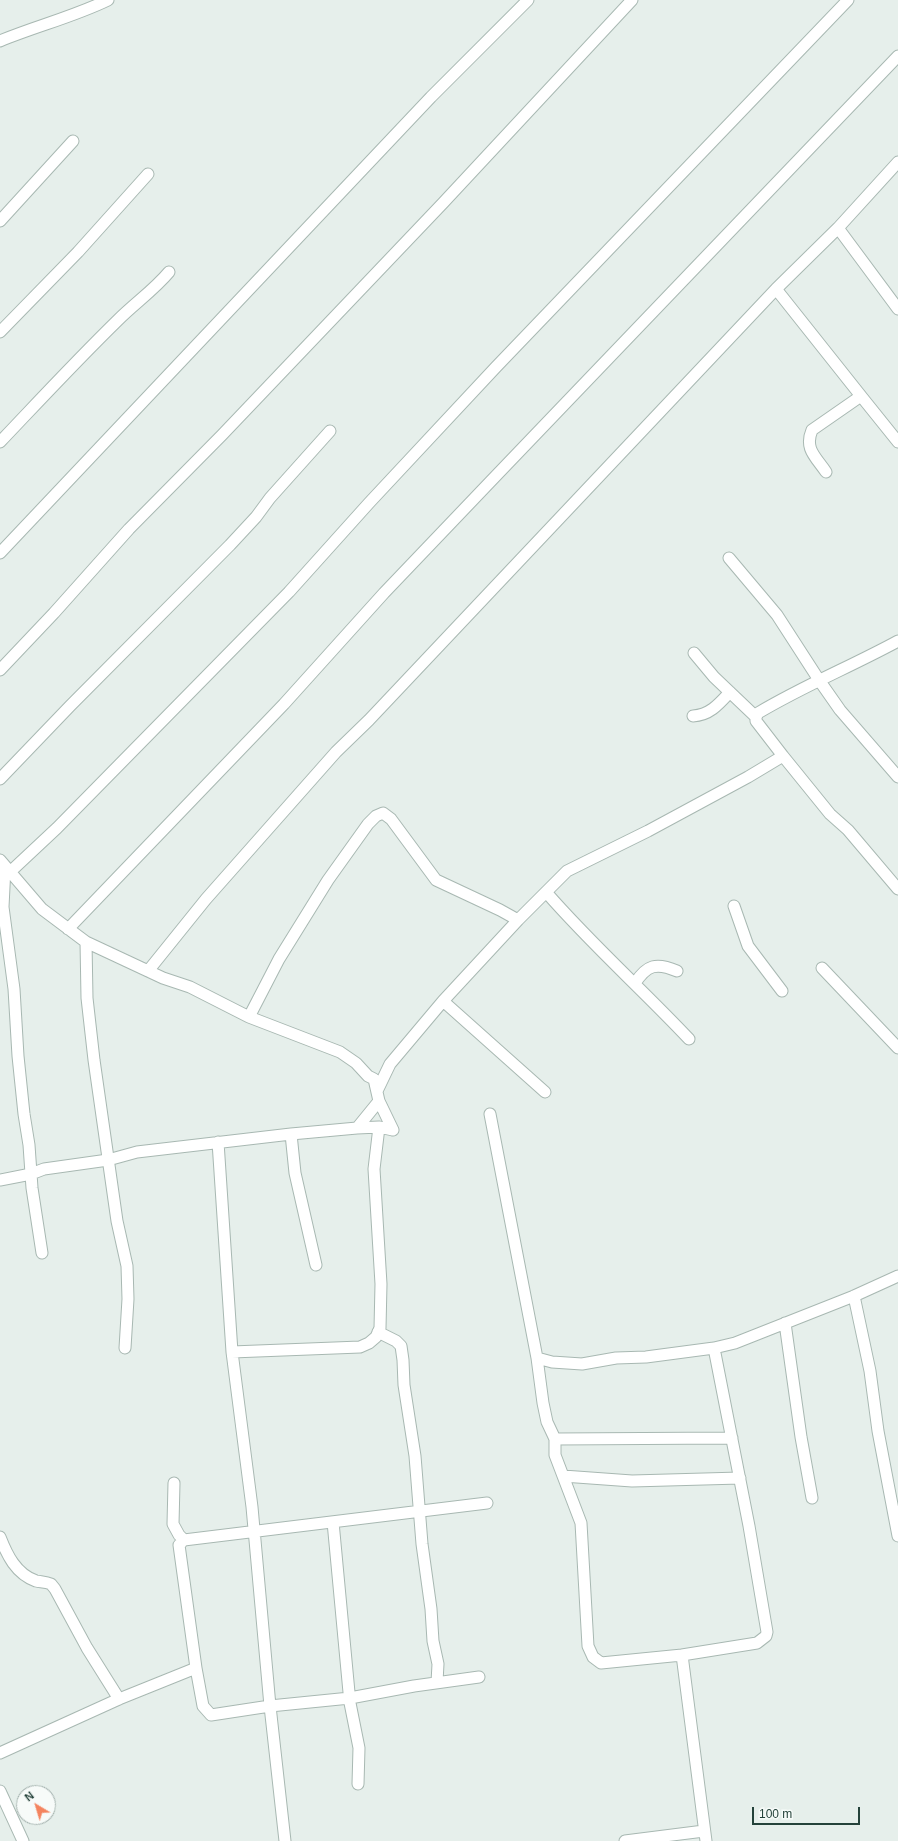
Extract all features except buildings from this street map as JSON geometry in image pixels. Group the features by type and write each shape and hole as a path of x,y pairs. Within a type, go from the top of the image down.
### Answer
{"street":[{"path":"0,41 37,26 87,10 108,0"},
{"path":"0,553 425,103 528,0"},
{"path":"0,670 54,613 129,528 222,436 632,0"},
{"path":"5,866 57,828 289,592 369,503 496,367 848,0"},
{"path":"68,929 284,704 390,588 898,56"},
{"path":"0,221 73,141"},
{"path":"148,971 206,899 336,752 369,720 776,289 838,228 896,158"},
{"path":"0,332 78,252 148,174"},
{"path":"838,228 898,309"},
{"path":"0,442 105,333 158,285 169,272"},
{"path":"776,289 898,442"},
{"path":"826,472 809,448 808,439 812,430 861,396"},
{"path":"0,779 230,545 330,431"},
{"path":"729,558 777,615 840,710 898,777"},
{"path":"756,717 758,713 768,707 819,680 861,662 898,641"},
{"path":"694,653 730,692 756,717 756,721 782,756 830,814 848,830 898,889"},
{"path":"693,716 703,715 711,710 730,692"},
{"path":"357,1128 378,1096 390,1064 443,1001 518,920 567,871 648,831 748,777 782,756"},
{"path":"250,1017 279,959 328,880 368,824 376,816 383,812 391,819 436,880 518,920"},
{"path":"0,1180 32,1174 44,1169 108,1160 137,1152 290,1134 357,1128 379,1127 393,1130 378,1096 374,1079 368,1076 356,1063 340,1052 250,1017 190,987 163,978 86,942 38,904 5,866"},
{"path":"5,866 3,907 14,989 18,1056 32,1174 32,1188 42,1253"},
{"path":"546,892 574,924 635,983 689,1039"},
{"path":"734,906 748,946 782,991"},
{"path":"86,942 87,998 117,1221 127,1266 128,1299 125,1348"},
{"path":"635,983 643,971 651,967 667,967 677,971"},
{"path":"822,968 898,1048"},
{"path":"443,1001 545,1092"},
{"path":"368,1076 390,1064"},
{"path":"490,1114 537,1358 543,1403 548,1422 555,1439 555,1455 581,1524 590,1654 601,1663 682,1655 757,1643 766,1636 766,1621 740,1478 714,1348"},
{"path":"232,1352 360,1347 369,1343 376,1337 380,1328 381,1284 374,1169 379,1127"},
{"path":"290,1134 295,1173 316,1265"},
{"path":"218,1142 232,1352 254,1532 270,1706 285,1841"},
{"path":"537,1358 552,1362 582,1364 616,1358 646,1357 714,1348 735,1343 854,1296 898,1276"},
{"path":"854,1296 870,1371 878,1431 898,1536"},
{"path":"785,1323 801,1437 812,1498"},
{"path":"378,1332 396,1341 401,1346 404,1385 415,1456 433,1641 438,1664 437,1682"},
{"path":"555,1439 732,1438"},
{"path":"563,1476 632,1481 740,1478"},
{"path":"174,1482 173,1524 179,1535 184,1540"},
{"path":"479,1677 437,1682 350,1698 270,1706 211,1715 203,1706 196,1668 179,1545 184,1540 487,1503"},
{"path":"334,1522 350,1698 359,1748 358,1784"},
{"path":"0,1538 9,1559 17,1568 36,1581 51,1584 55,1589 87,1648 119,1699"},
{"path":"625,1841 705,1836 682,1655"},
{"path":"0,1753 119,1699 196,1668"},
{"path":"0,1791 23,1841"}]}
